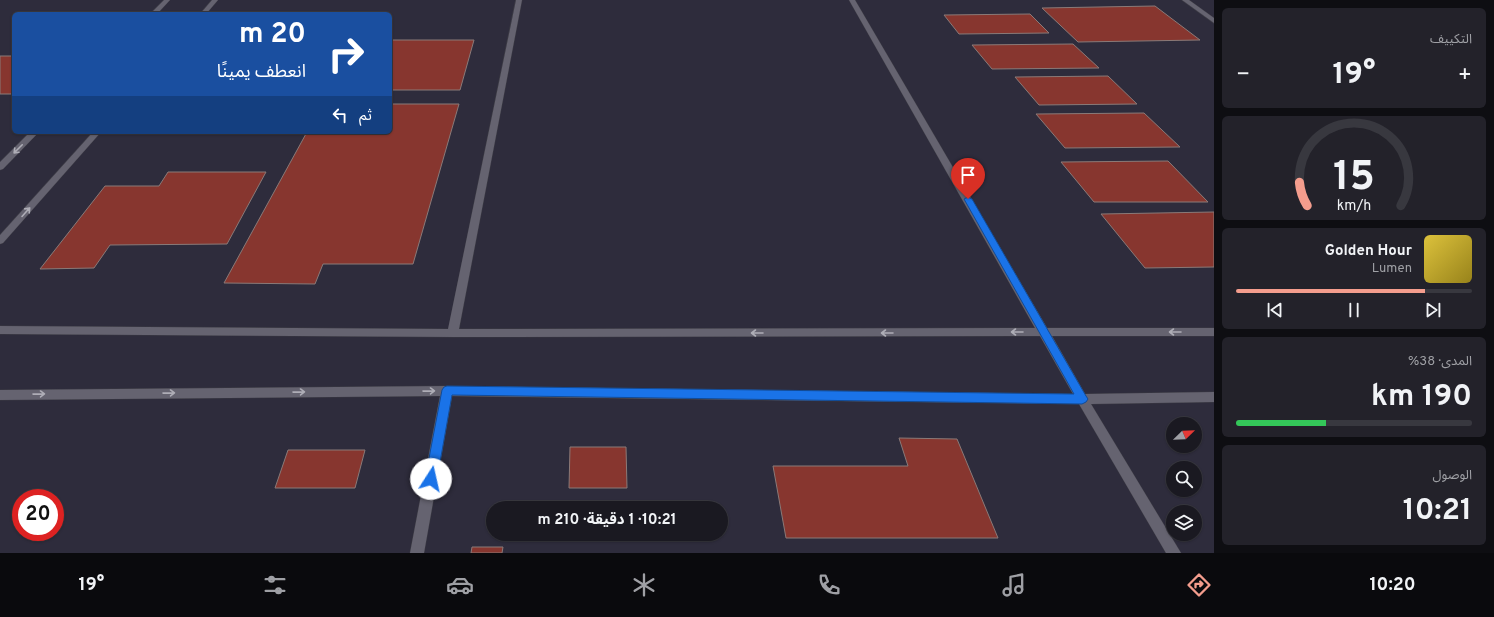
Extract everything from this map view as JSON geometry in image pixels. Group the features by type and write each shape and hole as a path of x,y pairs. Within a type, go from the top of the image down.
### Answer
{"street":[{"path":"155,12 168,0"},
{"path":"205,12 215,0"},
{"path":"453,333 519,0"},
{"path":"852,0 1045,332 1082,399 1174,553"},
{"path":"1185,0 1214,21"},
{"path":"0,167 33,134"},
{"path":"0,241 95,134"},
{"path":"0,330 453,333 1214,332"},
{"path":"417,553 447,390"},
{"path":"0,395 447,390 1082,399 1214,397"}],"shaded area":[{"path":"0,0 1214,0 1214,553 0,553"}],"building":[{"path":"1155,6 1200,40 1078,42 1042,8"},
{"path":"1030,14 1049,33 959,34 944,15"},
{"path":"392,40 474,40 460,90 392,90"},
{"path":"1073,44 1099,68 992,69 972,45"},
{"path":"0,56 12,56 12,94 0,94"},
{"path":"1108,76 1137,104 1039,105 1015,77"},
{"path":"392,104 459,104 413,264 323,264 315,284 224,283 306,134 392,134"},
{"path":"1144,113 1180,147 1065,148 1036,114"},
{"path":"1168,161 1208,202 1094,202 1061,162"},
{"path":"168,172 266,172 227,244 110,245 94,268 40,269 105,186 159,186"},
{"path":"1214,212 1214,267 1145,268 1101,214"},
{"path":"899,438 957,439 998,538 786,538 773,466 908,466"},
{"path":"570,447 626,447 627,488 569,488"},
{"path":"288,450 365,450 355,488 275,488"},
{"path":"472,547 503,547 502,553 471,553"}],"route":[{"path":"431,479 447,390 1082,399 968,199"}]}
